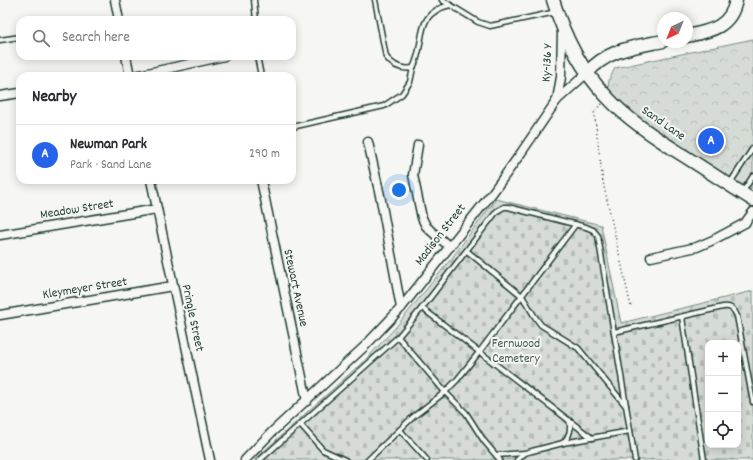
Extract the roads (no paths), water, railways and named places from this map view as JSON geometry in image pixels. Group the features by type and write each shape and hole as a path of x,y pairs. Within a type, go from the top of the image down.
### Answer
{"main road":[{"path":"553,0 562,27 573,50 587,73 600,60 610,54 657,42"},
{"path":"693,35 712,30 720,26 732,14 736,0"},
{"name":"Sand Lane","path":"587,73 607,98 645,130 753,200"}],"street":[{"path":"115,0 118,16"},
{"name":"Ky-136 Y","path":"556,100 561,77 562,27"},
{"path":"127,60 129,72"},
{"path":"152,72 207,60"},
{"name":"Madison Street","path":"245,460 272,432 364,347 401,308 521,154 556,100 587,73"},
{"path":"0,96 16,94"},
{"path":"368,142 381,200 401,308"},
{"path":"418,144 413,175 422,218 426,226 450,247"},
{"name":"Pringle Street","path":"152,184 210,460"},
{"name":"Stewart Avenue","path":"262,184 307,401"},
{"name":"Meadow Street","path":"0,235 157,209"},
{"path":"651,257 697,247 713,240 745,223 753,212"},
{"name":"Kleymeyer Street","path":"0,315 174,286"}],"lane":[{"path":"254,0 256,16"},
{"path":"375,0 386,57 392,64 406,69 413,68"},
{"path":"442,0 478,22 490,26 556,12"},
{"path":"296,125 384,106 402,94 410,82 413,68 417,60 423,27 428,16 440,7 450,5"},
{"path":"0,40 16,38"},
{"path":"258,60 260,72"},
{"path":"729,185 753,148"},
{"path":"742,193 753,176"},
{"path":"260,460 398,337 497,211 504,207 590,228 598,236 635,460"},
{"path":"368,460 423,408 445,392 457,380 576,224"},
{"path":"467,251 522,296 538,322 578,348 626,406"},
{"path":"614,332 727,307 731,308 735,312 753,402"},
{"path":"422,308 592,438"},
{"path":"682,318 704,460"},
{"path":"398,337 445,392 466,413 484,441 500,460"},
{"path":"563,443 570,433 571,429 569,420"},
{"path":"300,424 324,450 345,460"},
{"path":"400,430 427,460"},
{"path":"496,454 525,453 563,443 630,431"},
{"path":"518,460 525,453"}],"place":[{"name":"Newman Park","path":"711,141"}],"park label":[{"name":"Fernwood Cemetery","path":"516,352"}]}
